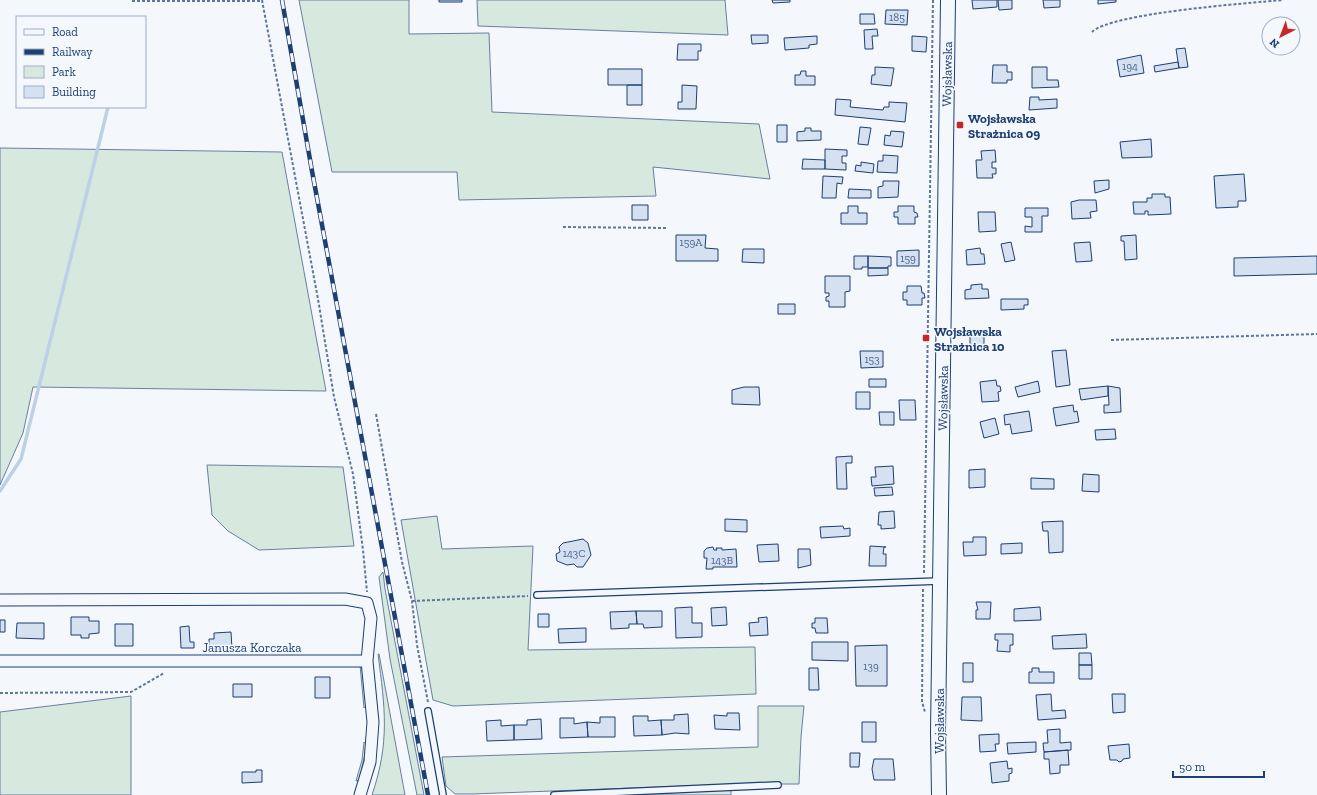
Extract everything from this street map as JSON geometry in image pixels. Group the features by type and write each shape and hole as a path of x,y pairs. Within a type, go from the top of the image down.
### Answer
{"street":[{"name":"Wojsławska","path":"939,795 940,581 948,0"},
{"path":"0,600 345,599 367,603 370,618 367,661 373,722 370,762 360,795"},
{"name":"Janusza Korczaka","path":"0,661 367,661"}],"lane":[{"path":"537,595 940,581"},
{"path":"428,711 443,795"},
{"path":"554,795 778,785"}],"path":[{"path":"132,0 262,1 318,300 334,396 353,474 363,550 367,603"},
{"path":"926,715 922,702 933,0"},
{"path":"1092,32 1097,27 1121,20 1207,8 1283,0"},
{"path":"563,227 667,228"},
{"path":"1112,340 1317,334"},
{"path":"376,414 402,562 412,601 417,645 426,690 428,711"},
{"path":"412,601 537,595"},
{"path":"0,693 131,692 184,661"}],"green space":[{"path":"299,0 409,0 409,34 489,33 492,112 759,124 770,179 653,167 656,196 459,200 457,172 332,172"},
{"path":"477,0 725,0 728,35 478,26"},
{"path":"0,148 282,152 326,391 33,387 23,433 0,485"},
{"path":"207,465 343,467 354,546 259,550 228,531 212,515"},
{"path":"437,516 442,549 533,546 528,650 755,647 756,694 453,706 433,700 401,520"},
{"path":"383,572 424,795 417,795 390,659 379,577"},
{"path":"378,654 405,795 372,795 382,758 384,741 383,691"},
{"path":"360,665 363,668 366,706 364,708"},
{"path":"131,696 131,795 0,795 0,712"},
{"path":"758,706 804,706 799,784 739,784 472,794 455,794 446,786 442,757 758,747"},
{"path":"364,742 367,745 359,780 356,781 362,760"},
{"path":"731,790 731,795 602,795"}],"building":[{"path":"439,0 462,0 462,2 439,2"},
{"path":"772,0 790,0 790,2 773,3"},
{"path":"972,0 997,0 997,7 973,9"},
{"path":"998,0 1012,0 1012,9 999,10"},
{"path":"1043,0 1060,0 1060,7 1044,8"},
{"path":"1098,0 1116,0 1116,2 1098,4"},
{"path":"886,10 908,10 907,25 885,24"},
{"path":"860,14 874,14 875,24 860,24"},
{"path":"877,29 878,36 872,36 873,49 865,49 864,30"},
{"path":"751,35 768,35 768,43 752,44"},
{"path":"817,36 817,44 809,45 809,48 785,50 784,38"},
{"path":"912,36 927,37 926,52 912,51"},
{"path":"678,44 701,44 701,51 698,51 698,60 677,60"},
{"path":"1185,48 1188,67 1179,68 1176,49"},
{"path":"1141,55 1144,73 1120,77 1117,60"},
{"path":"1178,62 1179,68 1155,72 1154,66"},
{"path":"993,65 1007,65 1007,72 1012,72 1012,80 1007,80 1007,83 992,83"},
{"path":"875,67 894,68 891,86 871,84 872,75 875,75"},
{"path":"1032,67 1047,67 1047,80 1058,80 1059,87 1032,88"},
{"path":"608,69 642,69 642,85 608,85"},
{"path":"801,71 806,71 806,76 815,76 815,85 795,85 795,75 800,75"},
{"path":"627,85 642,85 642,105 627,105"},
{"path":"682,85 697,86 696,109 678,109 678,102 682,102"},
{"path":"1030,97 1039,97 1039,100 1057,99 1057,108 1029,110"},
{"path":"836,99 851,100 850,107 883,110 884,107 889,107 889,102 907,103 905,122 835,115"},
{"path":"777,125 787,125 787,142 777,142"},
{"path":"860,127 871,128 868,145 858,144"},
{"path":"805,128 811,128 811,131 821,131 821,140 797,141 797,132 805,131"},
{"path":"891,131 904,132 902,147 884,145 885,135 890,136"},
{"path":"1151,139 1152,157 1122,158 1120,142"},
{"path":"825,149 847,150 847,156 842,156 842,163 846,163 846,170 825,169"},
{"path":"995,150 996,162 992,162 992,168 996,168 996,174 992,174 993,178 977,178 976,160 982,160 981,151"},
{"path":"883,155 898,156 897,173 877,172 878,161 883,161"},
{"path":"803,159 825,160 825,169 802,169"},
{"path":"861,162 874,164 873,173 855,171 856,165 861,166"},
{"path":"1244,174 1246,201 1238,201 1238,207 1216,208 1214,176"},
{"path":"823,176 843,177 842,184 837,183 836,198 822,198"},
{"path":"1109,180 1109,189 1095,193 1094,181"},
{"path":"883,181 899,181 898,197 878,198 878,187 883,186"},
{"path":"849,189 871,190 871,198 848,198"},
{"path":"1152,194 1165,194 1165,197 1170,197 1171,214 1148,215 1148,211 1145,211 1145,214 1134,214 1133,202 1147,202 1147,198 1152,198"},
{"path":"1079,200 1096,200 1097,211 1090,212 1091,218 1072,219 1071,202"},
{"path":"632,205 648,205 648,220 632,220"},
{"path":"848,206 858,206 858,213 867,213 867,224 841,224 841,213 848,213"},
{"path":"898,206 914,206 914,212 917,213 918,217 915,217 915,224 898,224 898,217 894,217 894,212 898,212"},
{"path":"1025,208 1048,208 1048,216 1042,216 1042,232 1025,232 1025,226 1032,227 1032,217 1025,217"},
{"path":"978,212 995,212 996,231 979,232"},
{"path":"676,235 706,235 705,248 718,249 718,261 676,261"},
{"path":"1136,235 1137,259 1125,260 1124,241 1121,241 1121,236"},
{"path":"1011,242 1015,260 1005,262 1001,244"},
{"path":"1090,242 1092,261 1076,262 1074,243"},
{"path":"980,248 981,254 984,254 985,264 967,265 966,250"},
{"path":"743,249 764,249 764,263 742,262"},
{"path":"919,250 919,266 897,266 897,251"},
{"path":"854,256 868,256 868,267 854,269"},
{"path":"868,256 891,257 891,266 888,266 888,268 868,268"},
{"path":"1317,256 1317,274 1234,276 1234,258"},
{"path":"868,268 888,268 888,275 868,276"},
{"path":"825,276 850,276 850,291 845,292 845,307 829,307 829,301 826,301 826,297 829,296 829,293 825,293"},
{"path":"982,284 982,289 988,289 989,298 965,299 965,290 971,289 971,285"},
{"path":"907,286 921,286 922,293 924,293 925,298 922,298 922,305 907,305 907,300 903,300 903,292 907,292"},
{"path":"1001,299 1028,299 1028,305 1024,305 1024,309 1001,310"},
{"path":"778,304 795,304 795,314 778,314"},
{"path":"970,330 984,330 984,348 970,349"},
{"path":"1066,350 1070,385 1056,387 1052,351"},
{"path":"860,351 883,351 883,367 861,368"},
{"path":"869,379 886,379 886,387 869,387"},
{"path":"996,380 997,386 1000,386 1001,391 998,392 999,401 982,402 980,382"},
{"path":"1038,381 1040,392 1018,397 1015,387"},
{"path":"1108,386 1108,396 1081,400 1079,389"},
{"path":"1108,386 1120,388 1121,412 1104,413 1104,405 1109,405"},
{"path":"744,387 759,387 760,405 732,404 732,390"},
{"path":"856,392 870,392 870,409 856,409"},
{"path":"899,400 915,400 916,420 900,420"},
{"path":"1073,405 1074,412 1077,411 1079,422 1056,426 1053,408"},
{"path":"1029,411 1032,431 1012,434 1010,424 1005,425 1004,415"},
{"path":"879,412 894,412 894,425 880,425"},
{"path":"995,418 999,434 984,438 980,422"},
{"path":"1115,429 1116,439 1096,440 1095,430"},
{"path":"852,456 852,463 846,463 847,489 837,489 836,457"},
{"path":"893,466 894,484 872,486 871,477 876,477 875,467"},
{"path":"985,469 985,487 969,488 969,470"},
{"path":"1083,474 1099,475 1099,492 1082,491"},
{"path":"1031,478 1054,479 1054,489 1031,489"},
{"path":"892,487 893,495 875,496 874,488"},
{"path":"894,511 895,528 881,529 881,525 878,525 879,512"},
{"path":"725,519 747,520 747,532 725,531"},
{"path":"1063,521 1063,552 1049,553 1048,531 1043,531 1042,522"},
{"path":"843,526 844,529 850,528 850,536 821,538 820,527"},
{"path":"973,537 986,537 986,555 964,556 963,542 973,542"},
{"path":"583,539 588,543 591,555 583,567 577,567 574,564 567,565 557,561 556,554 560,552 559,547 563,543"},
{"path":"1022,543 1022,553 1001,554 1001,544"},
{"path":"778,544 779,561 759,562 757,545"},
{"path":"870,546 886,547 884,547 883,554 886,554 886,566 869,566"},
{"path":"713,547 714,550 717,550 716,548 722,548 722,550 736,549 737,567 713,567 713,569 706,569 707,558 704,558 704,551 707,548"},
{"path":"798,549 810,549 811,565 798,568"},
{"path":"976,602 991,602 990,619 976,619 976,610 978,610"},
{"path":"692,607 692,623 702,623 702,637 676,638 675,608"},
{"path":"726,607 727,625 712,626 711,608"},
{"path":"1040,607 1041,620 1014,621 1014,609"},
{"path":"636,611 637,624 629,624 629,628 611,629 610,612"},
{"path":"636,611 662,611 662,627 644,628 643,624 637,624"},
{"path":"538,614 549,614 549,627 538,627"},
{"path":"71,617 89,617 89,621 99,621 99,633 89,634 89,638 81,638 81,635 71,635"},
{"path":"767,617 768,635 750,636 749,623 759,622 758,618"},
{"path":"815,618 827,618 828,633 816,633 815,628 812,628 812,623 815,623"},
{"path":"0,620 5,620 5,632 0,632"},
{"path":"17,623 44,623 44,639 16,638"},
{"path":"115,624 133,624 133,646 115,646"},
{"path":"189,626 190,642 194,642 194,648 181,648 180,627"},
{"path":"586,628 586,642 559,643 558,629"},
{"path":"231,632 232,649 209,649 209,639 214,639 214,633"},
{"path":"995,634 1013,634 1013,645 1010,645 1010,652 997,651 998,640 995,640"},
{"path":"1086,634 1087,648 1053,649 1052,636"},
{"path":"812,642 848,642 848,661 812,660"},
{"path":"887,645 887,686 856,686 855,646"},
{"path":"1079,653 1091,653 1092,665 1079,665"},
{"path":"963,663 973,663 973,682 963,682"},
{"path":"1079,665 1092,665 1092,679 1079,679"},
{"path":"809,668 818,668 819,690 809,690"},
{"path":"1032,668 1039,668 1039,672 1054,672 1054,683 1029,683 1029,672 1032,672"},
{"path":"315,677 330,677 330,698 315,698"},
{"path":"233,684 252,684 252,697 233,697"},
{"path":"1051,694 1052,711 1065,710 1066,718 1038,720 1036,695"},
{"path":"1112,694 1125,694 1125,712 1113,713"},
{"path":"962,697 981,697 982,721 961,720"},
{"path":"727,713 739,713 740,730 715,729 714,715 727,716"},
{"path":"688,714 689,734 675,733 662,735 661,720 674,720 674,715"},
{"path":"633,716 648,716 648,721 661,720 662,735 634,736"},
{"path":"600,717 615,717 615,737 588,737 587,722 600,723"},
{"path":"560,718 574,718 574,724 587,722 588,737 560,738"},
{"path":"541,719 542,739 514,740 514,725 527,725 527,720"},
{"path":"501,720 501,726 514,725 514,740 487,741 486,721"},
{"path":"862,722 876,722 876,742 862,742"},
{"path":"1060,729 1060,743 1071,742 1071,750 1044,752 1043,743 1048,743 1047,730"},
{"path":"999,734 999,744 995,744 996,751 980,752 979,735"},
{"path":"1036,742 1036,752 1008,754 1007,743"},
{"path":"1129,744 1130,758 1123,759 1119,762 1117,760 1110,760 1108,746"},
{"path":"1068,750 1069,765 1060,765 1060,773 1050,774 1049,759 1044,759 1044,752"},
{"path":"850,753 860,753 859,767 850,767"},
{"path":"874,759 893,759 895,780 874,780 872,769"},
{"path":"1007,761 1008,769 1012,768 1012,773 1009,774 1009,781 992,783 990,763"},
{"path":"256,770 262,770 262,782 242,783 242,772 256,772"}],"waterway":[{"path":"0,491 21,459 108,108"}],"railway":[{"path":"282,0 312,171 428,795"}],"place":[{"name":"Wojsławska Strażnica 09","path":"960,125"},
{"name":"Wojsławska Strażnica 10","path":"926,338"}]}
